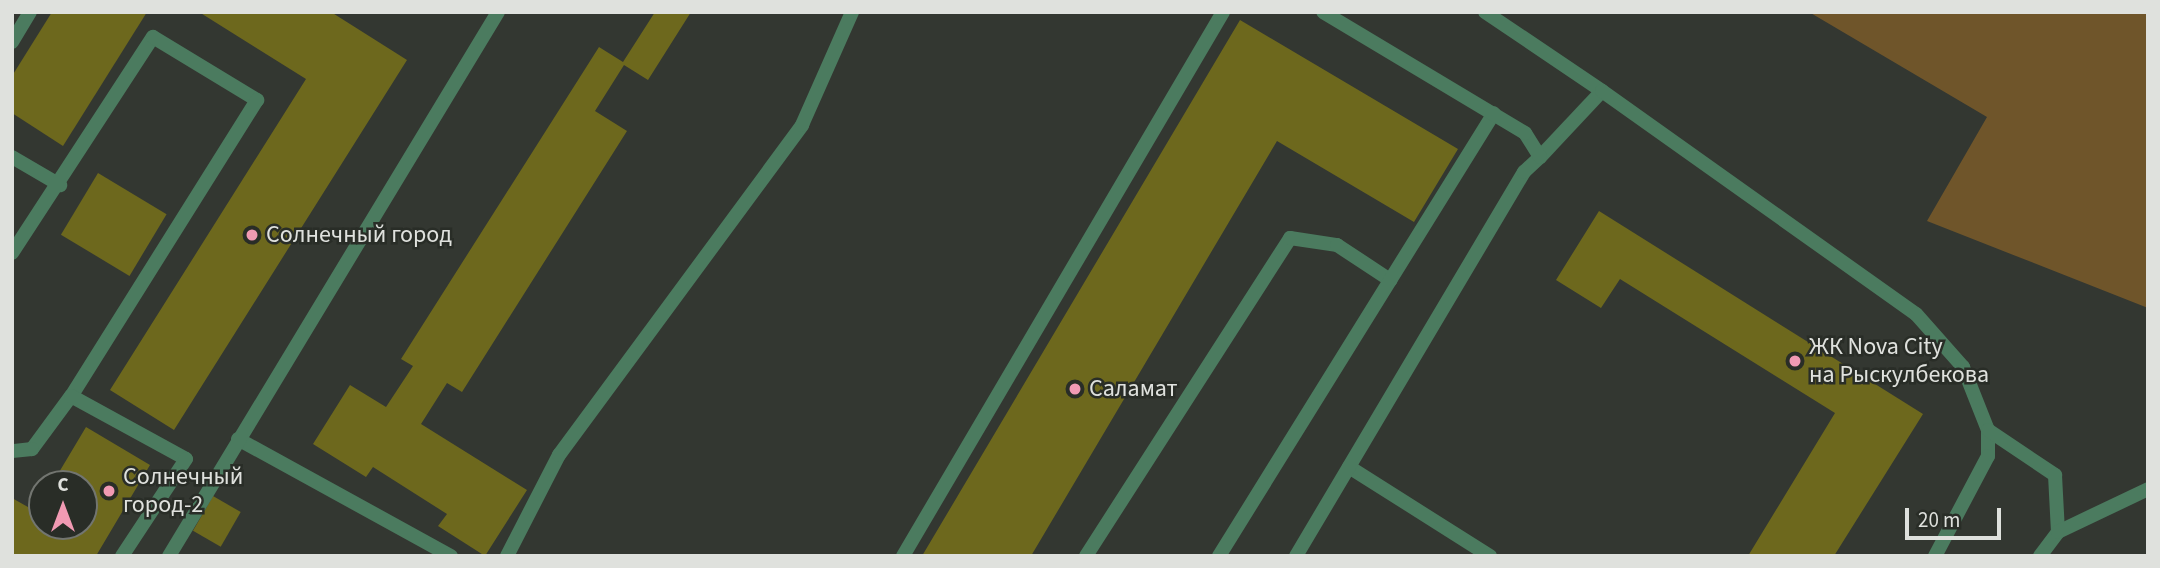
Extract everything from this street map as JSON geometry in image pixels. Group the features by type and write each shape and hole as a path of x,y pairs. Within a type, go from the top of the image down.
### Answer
{"street":[{"path":"12,42 30,12"},
{"path":"169,556 237,439 498,12"},
{"path":"507,556 559,455 802,125 852,12"},
{"path":"903,556 1223,12"},
{"path":"1323,12 1525,133 1539,157"},
{"path":"1485,12 1602,91 1916,314 1963,367 1988,430 1988,456 1935,556"},
{"path":"12,452 32,449 71,396 257,100 153,37 60,184 14,244"},
{"path":"1296,556 1524,172 1602,91"},
{"path":"1219,556 1494,113"},
{"path":"12,157 60,184"},
{"path":"1086,556 1290,239 1337,245 1390,280"},
{"path":"71,396 186,458 122,556"},
{"path":"1988,430 2054,475 2058,532"},
{"path":"237,439 450,556"},
{"path":"1349,467 1490,556"},
{"path":"2040,556 2058,532 2148,489"}],"shaded area":[{"path":"1809,12 2148,12 2148,308 1927,221 1987,117"}],"building":[{"path":"52,12 147,12 63,146 12,113 12,76"},
{"name":"Солнечный город","path":"199,12 331,12 407,60 174,430 110,390 306,79"},
{"path":"655,12 691,12 648,80 624,65 595,111 627,131 462,392 447,383 421,424 527,490 485,556 438,526 447,514 373,467 366,477 313,444 350,385 386,407 413,366 401,359 599,47 623,62"},
{"name":"Саламат","path":"1240,20 1458,149 1414,222 1277,141 1031,556 922,556"},
{"path":"98,173 167,214 129,276 61,235"},
{"name":"ЖК Nova City на Рыскулбекова","path":"1599,211 1923,414 1834,556 1748,556 1835,413 1620,279 1601,308 1556,280"},
{"name":"Солнечный город-2","path":"86,427 150,465 96,556 12,556 12,498 28,507 28,540 98,540 98,470 60,470"},
{"path":"213,496 241,512 221,547 193,531"}],"place":[{"name":"Солнечный город","path":"252,235"},
{"name":"ЖК Nova City на Рыскулбекова","path":"1795,361"},
{"name":"Саламат","path":"1075,389"},
{"name":"Солнечный город-2","path":"109,491"}]}
